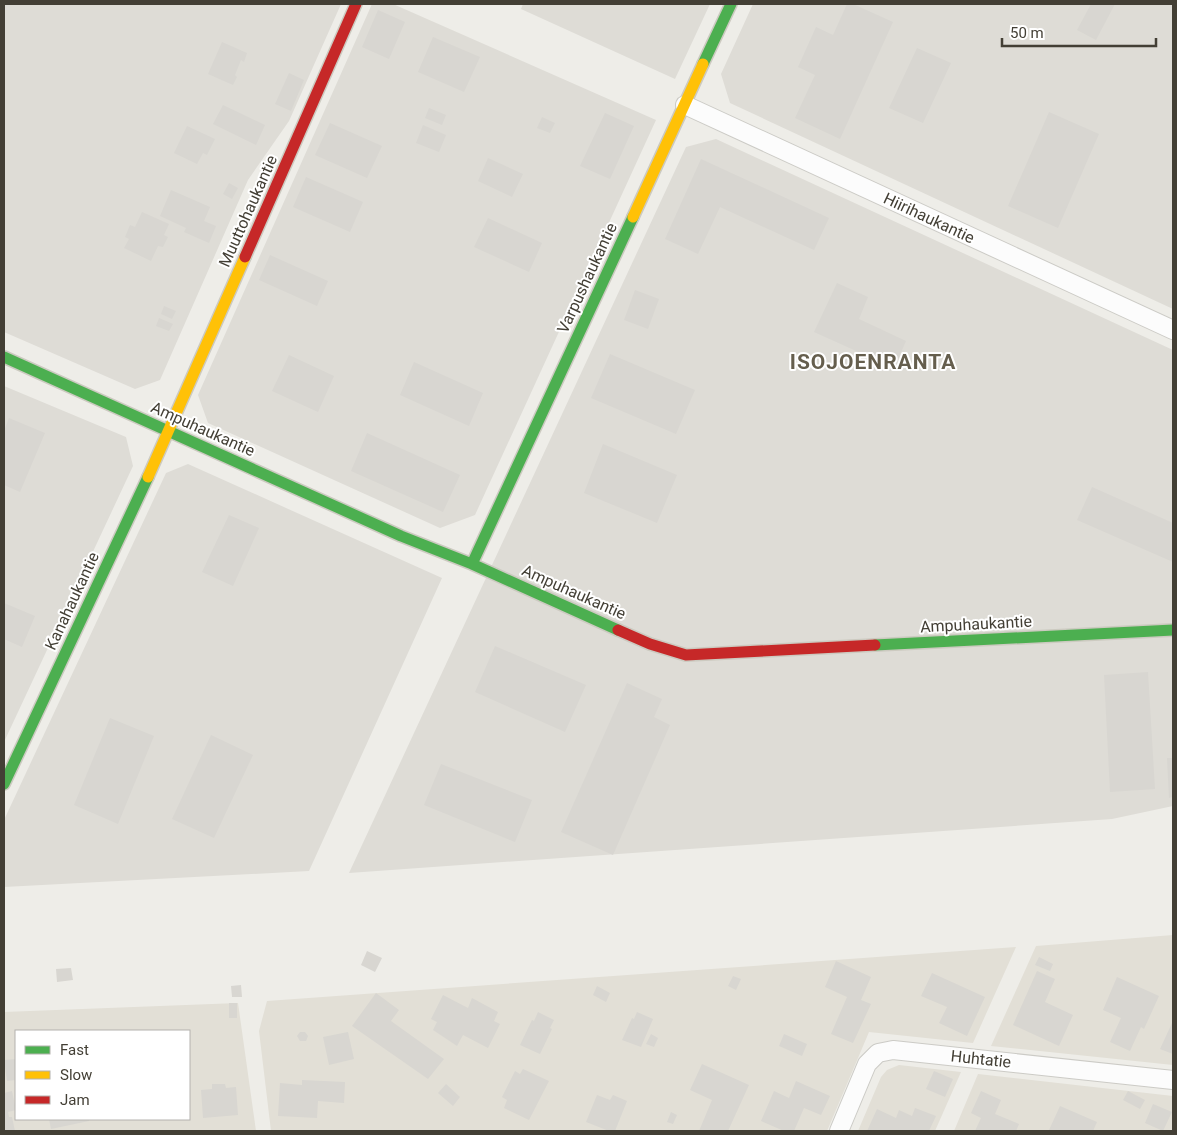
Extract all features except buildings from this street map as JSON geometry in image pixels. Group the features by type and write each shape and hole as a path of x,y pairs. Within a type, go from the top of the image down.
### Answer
{"street":[{"name":"Muuttohaukantie","path":"169,431 356,4"},
{"name":"Varpushaukantie","path":"472,564 731,4"},
{"name":"Hiirihaukantie","path":"685,105 1173,330"},
{"name":"Ampuhaukantie","path":"4,357 401,536 472,564 650,644 686,655 1173,630"},
{"name":"Kanahaukantie","path":"4,784 169,431"},
{"name":"Huhtatie","path":"839,1131 867,1064 878,1053 894,1050 1173,1080"}],"shaded area":[{"path":"4,4 341,4 289,121 248,180 160,380 135,389 4,332"},
{"path":"372,4 393,4 656,120 475,515 440,528 208,423 198,395"},
{"path":"523,4 710,4 675,79 521,9"},
{"path":"753,4 1173,4 1173,309 730,103 721,74"},
{"path":"716,139 1173,350 1173,806 1112,819 349,873 686,147"},
{"path":"4,386 126,437 133,466 4,742"},
{"path":"188,464 442,578 309,871 4,887 4,820 166,473"},
{"path":"1173,935 1173,1065 991,1046 1036,946"},
{"path":"1016,947 973,1043 869,1032 827,1131 271,1131 259,1031 267,1001"},
{"path":"238,1003 256,1131 4,1131 4,1012"},
{"path":"899,1065 961,1072 935,1131 858,1131 881,1077 887,1070"},
{"path":"978,1074 1173,1096 1173,1131 954,1131"}],"traffic: fast":[{"path":"703,64 731,4"},
{"path":"472,564 633,217"},
{"path":"4,357 401,536 472,564 618,630"},
{"path":"4,784 148,477"},
{"path":"875,645 1173,630"}],"traffic: slow":[{"path":"633,217 703,64"},
{"path":"148,477 245,257"}],"traffic: jam":[{"path":"245,257 356,4"},
{"path":"618,630 650,644 686,655 875,645"}],"district":[{"name":"ISOJOENRANTA","path":"873,362"}]}
